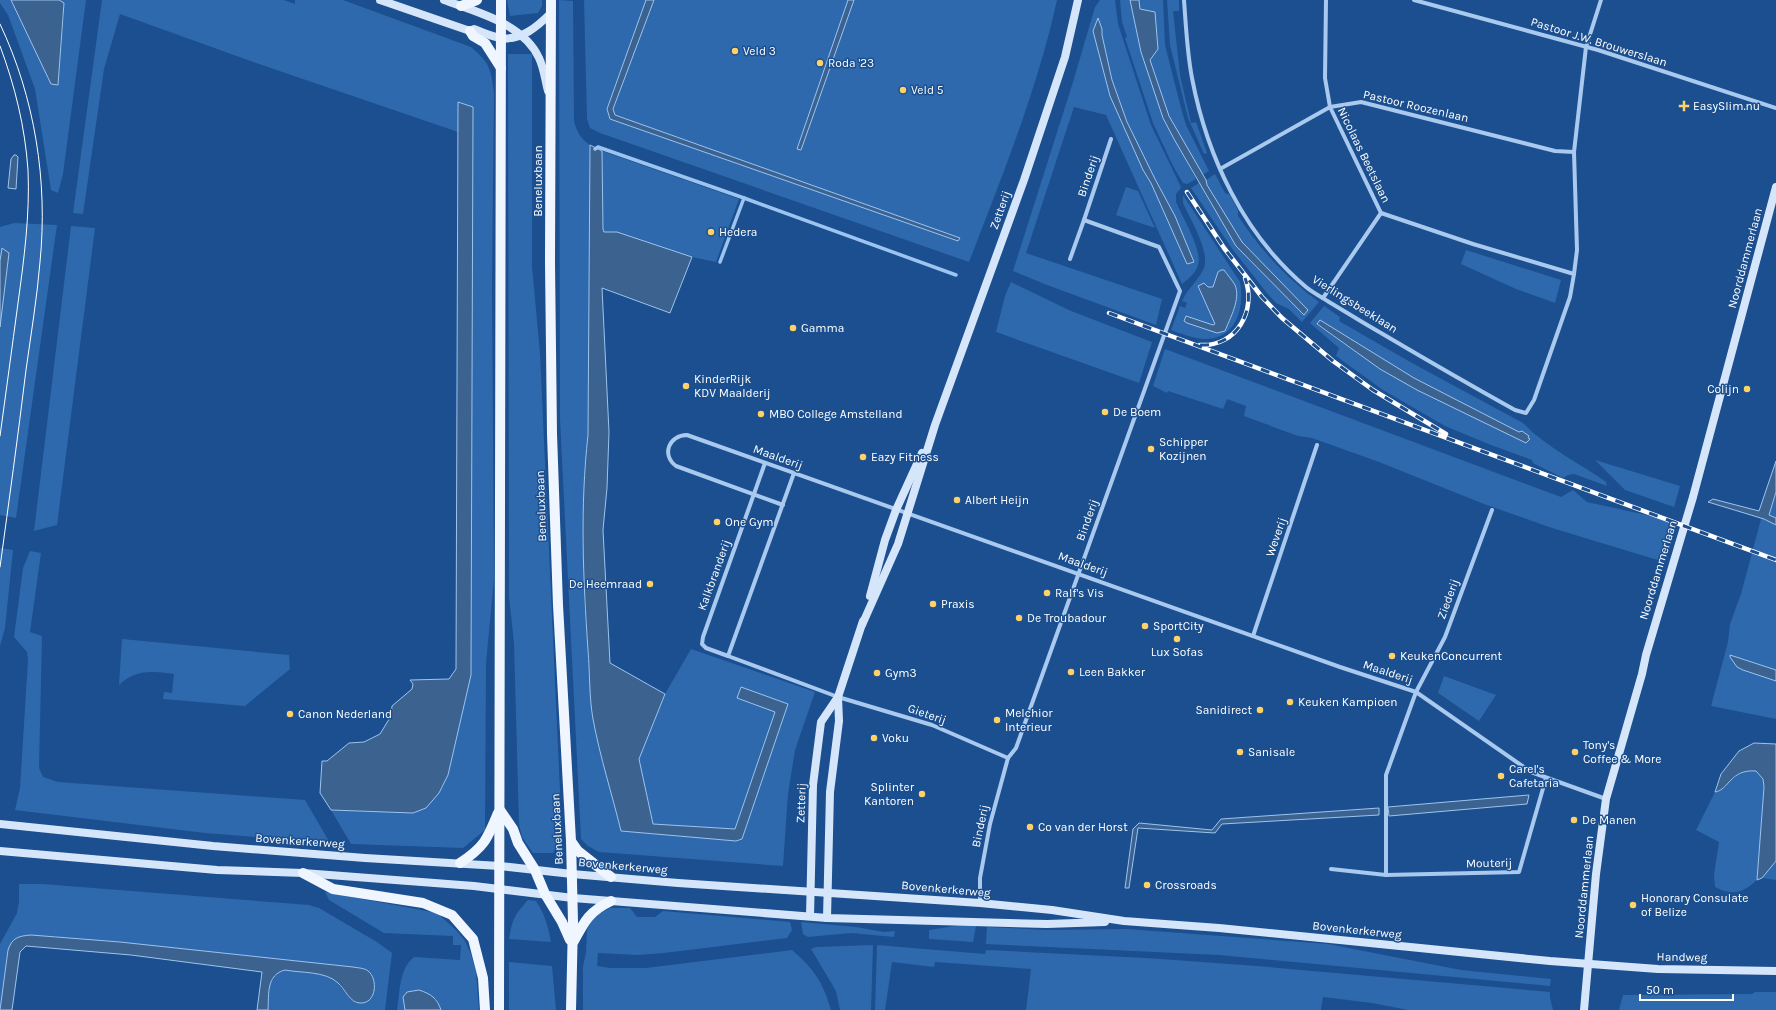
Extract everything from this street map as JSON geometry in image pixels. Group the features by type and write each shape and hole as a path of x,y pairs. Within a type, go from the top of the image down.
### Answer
{"main road":[{"path":"380,0 470,31 474,29 501,38 523,35 539,25 551,13"},
{"path":"444,0 501,22 512,27 523,35 531,44 539,58 552,103"},
{"path":"461,6 477,0"},
{"path":"499,1010 501,0"},
{"name":"Beneluxbaan","path":"551,0 552,103 550,271 552,434 558,605 573,898 571,1010"},
{"name":"Zetterij","path":"862,625 898,544 935,425 1026,173 1065,57 1078,0"},
{"path":"470,31 473,36 485,43 501,68"},
{"name":"Noorddammerlaan","path":"1584,1010 1597,868 1606,799 1642,674 1646,655 1693,497 1776,187"},
{"name":"Zetterij","path":"810,916 813,785 821,722 838,697 862,625 885,540 896,510 935,425"},
{"name":"Zetterij","path":"827,918 830,792 839,722 838,697"},
{"path":"460,863 476,852 484,844 500,810"},
{"path":"500,810 513,829 518,843 534,870 545,894 562,922 572,944"},
{"name":"Bovenkerkerweg","path":"0,824 213,846 365,858 500,866 678,883 980,903 1052,910 1124,921 1219,928 1588,964"},
{"path":"571,841 578,851 612,877"},
{"name":"Bovenkerkerweg","path":"0,851 217,870 303,873 499,889 573,898 827,918 1047,924 1124,921"},
{"path":"303,873 333,889 423,903 452,915 473,939 483,978 485,1010"},
{"path":"572,944 586,918 598,907 611,901"},
{"name":"Handweg","path":"1588,964 1658,969 1776,971"}],"street":[{"name":"Vierlingsbeeklaan","path":"1184,0 1186,38 1199,111 1220,169 1236,200 1256,233 1273,254 1307,288 1478,389 1515,410 1526,413 1534,400 1570,297 1574,274"},
{"name":"Nicolaas Beetslaan","path":"1326,0 1325,78 1330,107 1381,213 1473,244 1574,274"},
{"name":"Pastoor J.W. Brouwerslaan","path":"1414,0 1644,64 1776,108"},
{"path":"1574,274 1577,250 1574,152 1586,47 1601,0"},
{"name":"Pastoor Roozenlaan","path":"1220,169 1330,107 1360,102 1555,150 1574,152"},
{"name":"Binderij","path":"1070,259 1112,139"},
{"path":"1323,298 1381,213"},
{"name":"Binderij","path":"980,903 980,878 990,824 1008,758 1016,748 1180,291 1159,247 1084,220"},
{"name":"Maalderij","path":"783,505 676,466 672,463 668,454 669,444 678,436 687,435 1253,636 1416,692 1531,772 1606,799"},
{"name":"Weverij","path":"1253,636 1317,445"},
{"name":"Kalkbranderij","path":"765,463 703,637 702,644 706,648 838,697"},
{"path":"728,656 794,473"},
{"name":"Ziederij","path":"1416,692 1445,637 1492,510"},
{"path":"1386,875 1386,775 1416,692"},
{"name":"Gieterij","path":"838,697 932,725 1008,758"},
{"name":"Mouterij","path":"1330,869 1386,875 1519,872 1546,778"}],"shaded area":[{"path":"0,0 11,0 48,79 58,85 64,12 64,3 59,0 86,0 63,174 58,193 51,190 35,89 8,15 0,3"},
{"path":"11,0 59,0 64,3 58,85 51,84"},
{"path":"102,0 284,0 295,4 295,0 343,0 471,47 486,62 492,78 494,93 492,287 494,579 486,663 485,830 463,848 351,844 331,810 413,813 448,775 471,675 473,107 458,102 458,132 259,64 120,14 104,69 83,214 73,213"},
{"path":"507,0 542,0 542,6 538,13 510,16"},
{"path":"559,0 573,1 574,121 579,134 590,145 588,435 585,463 583,525 584,599 593,717 621,831 736,841 742,839 788,704 775,712 735,829 653,824 639,759 665,694 691,649 815,692 795,750 788,794 783,866 599,852 588,846 581,839 560,419"},
{"name":"Roda '23","path":"584,0 646,0 607,109 610,119 958,241 959,238 615,115 613,109 654,0 1057,0 1049,34 1018,133 969,262 600,133 590,128 587,119"},
{"path":"646,0 654,0 613,109 615,115 960,238 958,241 610,119 607,109"},
{"path":"848,0 854,0 801,150 797,149"},
{"path":"1100,0 1115,0 1118,24 1151,125 1181,188 1176,194 1176,202 1198,251 1198,265 1194,273 1182,284 1106,115 1074,107 1026,253 1162,299 1156,325 1013,271 1073,82 1095,7","holes":["1102,28 1102,35 1112,80 1127,122 1175,216 1193,261 1187,264 1110,96 1093,31"]},
{"path":"1120,0 1130,0 1141,52 1163,118 1196,179 1187,184 1183,183 1173,166 1153,123 1125,38 1127,37 1122,22"},
{"path":"1130,0 1139,0 1140,9 1155,12 1158,49 1150,60 1169,116 1206,180 1207,185 1242,242 1308,310 1304,315 1236,246 1174,139 1163,118 1141,52"},
{"path":"1139,0 1163,0 1165,45 1186,125 1209,171 1202,175 1169,116 1150,60 1158,49 1140,9"},
{"path":"1167,0 1179,0 1179,11 1173,11 1180,75 1191,123 1196,122 1207,153 1204,154 1188,118 1170,45"},
{"path":"1098,18 1102,29 1112,80 1127,122 1175,216 1194,262 1187,264 1110,96 1093,31"},
{"path":"508,54 532,54 532,266 540,353 562,835 553,853 533,853 522,837 519,824 514,643 509,597"},
{"path":"458,102 473,107 471,675 448,775 439,793 426,808 413,813 331,810 320,793 322,761 327,761 349,743 364,742 380,734 391,716 392,706 412,689 413,684 410,680 449,679 456,669"},
{"path":"590,145 602,151 604,232 617,232 692,257 670,313 602,288 609,432 607,488 603,530 610,663 665,694 639,759 653,824 735,829 775,712 737,698 741,687 788,704 742,839 736,841 621,831 596,733 590,694 583,542 585,462 588,435"},
{"path":"602,151 739,199 716,262 692,257 617,232 604,232"},
{"path":"14,155 18,157 16,189 8,188 11,159"},
{"path":"1215,174 1225,193 1230,195 1238,210 1238,216 1255,240 1296,284 1319,302 1302,322 1289,309 1276,303 1267,293 1233,250 1191,188 1199,183 1236,246 1304,315 1242,242 1207,185 1206,180"},
{"path":"1126,187 1138,191 1155,228 1116,215"},
{"path":"1183,195 1240,282 1241,302 1236,321 1224,334 1215,338 1196,338 1171,330 1180,306 1185,308 1187,303 1182,301 1201,274 1205,263 1205,255 1199,236 1183,203","holes":["1218,272 1221,332 1217,333 1187,323 1186,316 1213,326 1215,324 1204,283 1208,287 1213,287"]},
{"path":"14,223 57,225 16,518 0,515 0,227"},
{"path":"71,226 95,228 57,525 34,531"},
{"path":"2,248 9,253 0,327 0,261"},
{"path":"1466,250 1561,280 1555,303 1516,289 1461,264"},
{"path":"1224,270 1235,285 1237,296 1225,331 1217,333 1184,321 1186,316 1213,325 1215,324 1198,286 1204,283 1208,287 1213,287 1218,272"},
{"path":"1011,282 1071,311 1152,342 1139,383 996,332 1005,296"},
{"path":"1324,306 1340,317 1339,321 1412,363 1523,423 1542,440 1606,482 1607,486 1574,474 1563,478 1533,463 1532,460 1445,426 1383,390 1336,356 1339,348 1310,323","holes":["1320,320 1414,378 1519,432 1530,439 1526,442 1417,390 1380,369 1317,325"]},
{"path":"1320,320 1414,378 1519,432 1522,431 1529,436 1528,438 1530,439 1526,443 1417,390 1380,369 1317,324"},
{"path":"1165,349 1561,497 1573,490 1587,502 1674,521 1661,561 1552,528 1484,504 1379,462 1312,438 1298,436 1244,416 1246,406 1227,399 1223,409 1168,391 1167,393 1153,386"},
{"path":"1595,460 1680,486 1674,507 1625,490"},
{"path":"1776,461 1776,492 1769,515 1776,518 1776,525 1764,519 1708,502 1713,499 1759,511"},
{"path":"1776,463 1776,719 1711,706 1728,642 1730,624 1741,594"},
{"path":"0,548 13,550 5,628 0,646"},
{"path":"30,551 41,553 30,632 42,636 39,768 43,777 58,782 305,800 330,843 205,833 15,810 20,788 28,660 27,652 14,637 23,568"},
{"path":"122,639 289,655 290,669 245,706 163,699 164,692 172,693 174,674 145,672 131,676 119,685"},
{"path":"1730,655 1776,670 1776,681 1737,667"},
{"path":"1444,676 1496,695 1479,721 1438,693"},
{"path":"1754,743 1776,744 1776,861 1762,878 1757,880 1764,787 1763,779 1756,771 1747,771 1735,776 1724,788 1715,792 1721,774 1739,751"},
{"path":"1745,770 1756,771 1763,780 1764,787 1757,880 1747,888 1737,892 1727,892 1715,887 1714,875 1719,842 1696,830 1715,792"},
{"path":"1529,795 1527,804 1389,816 1388,807"},
{"path":"1379,808 1379,815 1222,824 1215,833 1138,828 1129,888 1125,888 1133,829 1139,823 1212,830 1221,819"},
{"path":"1776,861 1776,880 1762,878"},
{"path":"19,884 42,884 309,905 319,908 377,942 392,953 385,1010 268,1010 270,986 274,976 285,970 314,973 326,976 335,981 355,1002 366,1002 373,995 374,984 371,974 367,970 361,968 120,942 31,935 8,950 0,1010 0,944 17,913"},
{"path":"325,892 437,913 456,930 465,941 471,954 476,972 479,1010 441,1010 436,999 403,997 405,1010 397,1010 401,981 405,968 409,962 414,957 460,960 461,945 453,945 453,936 384,933 329,900"},
{"path":"528,900 536,901 542,911 551,942 509,939 511,927 515,918 520,909"},
{"path":"610,908 630,908 637,917 655,917 663,911 790,922 792,930 787,938 664,953 638,955 598,953 597,966 610,968 646,968 792,950 806,963 817,977 825,991 831,1010 583,1010 583,966 586,953 587,930 592,920 598,914"},
{"path":"801,922 856,927 884,932 895,931 894,937 851,933 808,937 803,934"},
{"path":"961,925 976,926 973,942 929,939 929,930"},
{"path":"987,927 1046,930 1127,929 1328,944 1461,970 1551,979 1550,986 1219,955 986,944"},
{"path":"31,935 120,942 361,968 367,970 371,974 374,990 370,999 366,1002 360,1003 353,1001 338,983 327,976 285,970 274,976 270,986 268,1010 257,1010 262,972 131,955 26,946 20,952 12,1010 0,1010 8,950 11,943 16,938"},
{"path":"873,945 871,1010 840,1010 836,991 811,949 816,947"},
{"path":"877,945 985,954 986,950 1146,958 1257,966 1550,992 1553,1010 1408,1010 1372,1003 1323,997 1321,1010 1026,1010 1031,969 935,962 934,967 892,962 885,1010 875,1010"},
{"path":"509,962 552,966 556,1010 509,1010"},
{"path":"419,990 433,997 438,1002 441,1010 405,1010 403,997 407,992"},
{"path":"1755,992 1776,992 1776,1010 1619,1010 1623,995 1752,994"}],"waterway":[{"path":"595,149 598,147 744,198"},
{"path":"720,262 744,198 956,275"}],"tram line":[{"path":"0,24 12,52 30,110 36,140 42,201 42,232 37,289 0,567"},
{"path":"0,46 15,91 22,122 28,170 27,220 24,253 0,436"}],"railway":[{"path":"1187,192 1224,248 1262,297 1282,318 1333,361 1373,390 1446,434"},
{"path":"1200,345 1213,344 1224,340 1234,333 1241,324 1246,314 1248,302 1248,290 1245,278"},
{"path":"1109,313 1776,560"}],"place":[{"name":"Veld 3","path":"735,51"},
{"name":"Roda '23","path":"820,63"},
{"name":"Veld 5","path":"903,90"},
{"name":"EasySlim.nu","path":"1684,106"},
{"name":"Hedera","path":"711,232"},
{"name":"Gamma","path":"793,328"},
{"name":"KinderRijk KDV Maalderij","path":"686,386"},
{"name":"Colijn","path":"1747,389"},
{"name":"De Boem","path":"1105,412"},
{"name":"MBO College Amstelland","path":"761,414"},
{"name":"Schipper Kozijnen","path":"1151,449"},
{"name":"Eazy Fitness","path":"863,457"},
{"name":"Albert Heijn","path":"957,500"},
{"name":"One Gym","path":"717,522"},
{"name":"De Heemraad","path":"650,584"},
{"name":"Ralf's Vis","path":"1047,593"},
{"name":"Praxis","path":"933,604"},
{"name":"De Troubadour","path":"1019,618"},
{"name":"SportCity","path":"1145,626"},
{"name":"Lux Sofas","path":"1177,639"},
{"name":"KeukenConcurrent","path":"1392,656"},
{"name":"Leen Bakker","path":"1071,672"},
{"name":"Gym3","path":"877,673"},
{"name":"Keuken Kampioen","path":"1290,702"},
{"name":"Sanidirect","path":"1260,710"},
{"name":"Canon Nederland","path":"290,714"},
{"name":"Melchior Interieur","path":"997,720"},
{"name":"Voku","path":"874,738"},
{"name":"Sanisale","path":"1240,752"},
{"name":"Tony's Coffee & More","path":"1575,752"},
{"name":"Carel's Cafetaria","path":"1501,776"},
{"name":"Splinter Kantoren","path":"922,794"},
{"name":"De Manen","path":"1574,820"},
{"name":"Co van der Horst","path":"1030,827"},
{"name":"Crossroads","path":"1147,885"},
{"name":"Honorary Consulate of Belize","path":"1633,905"}]}
